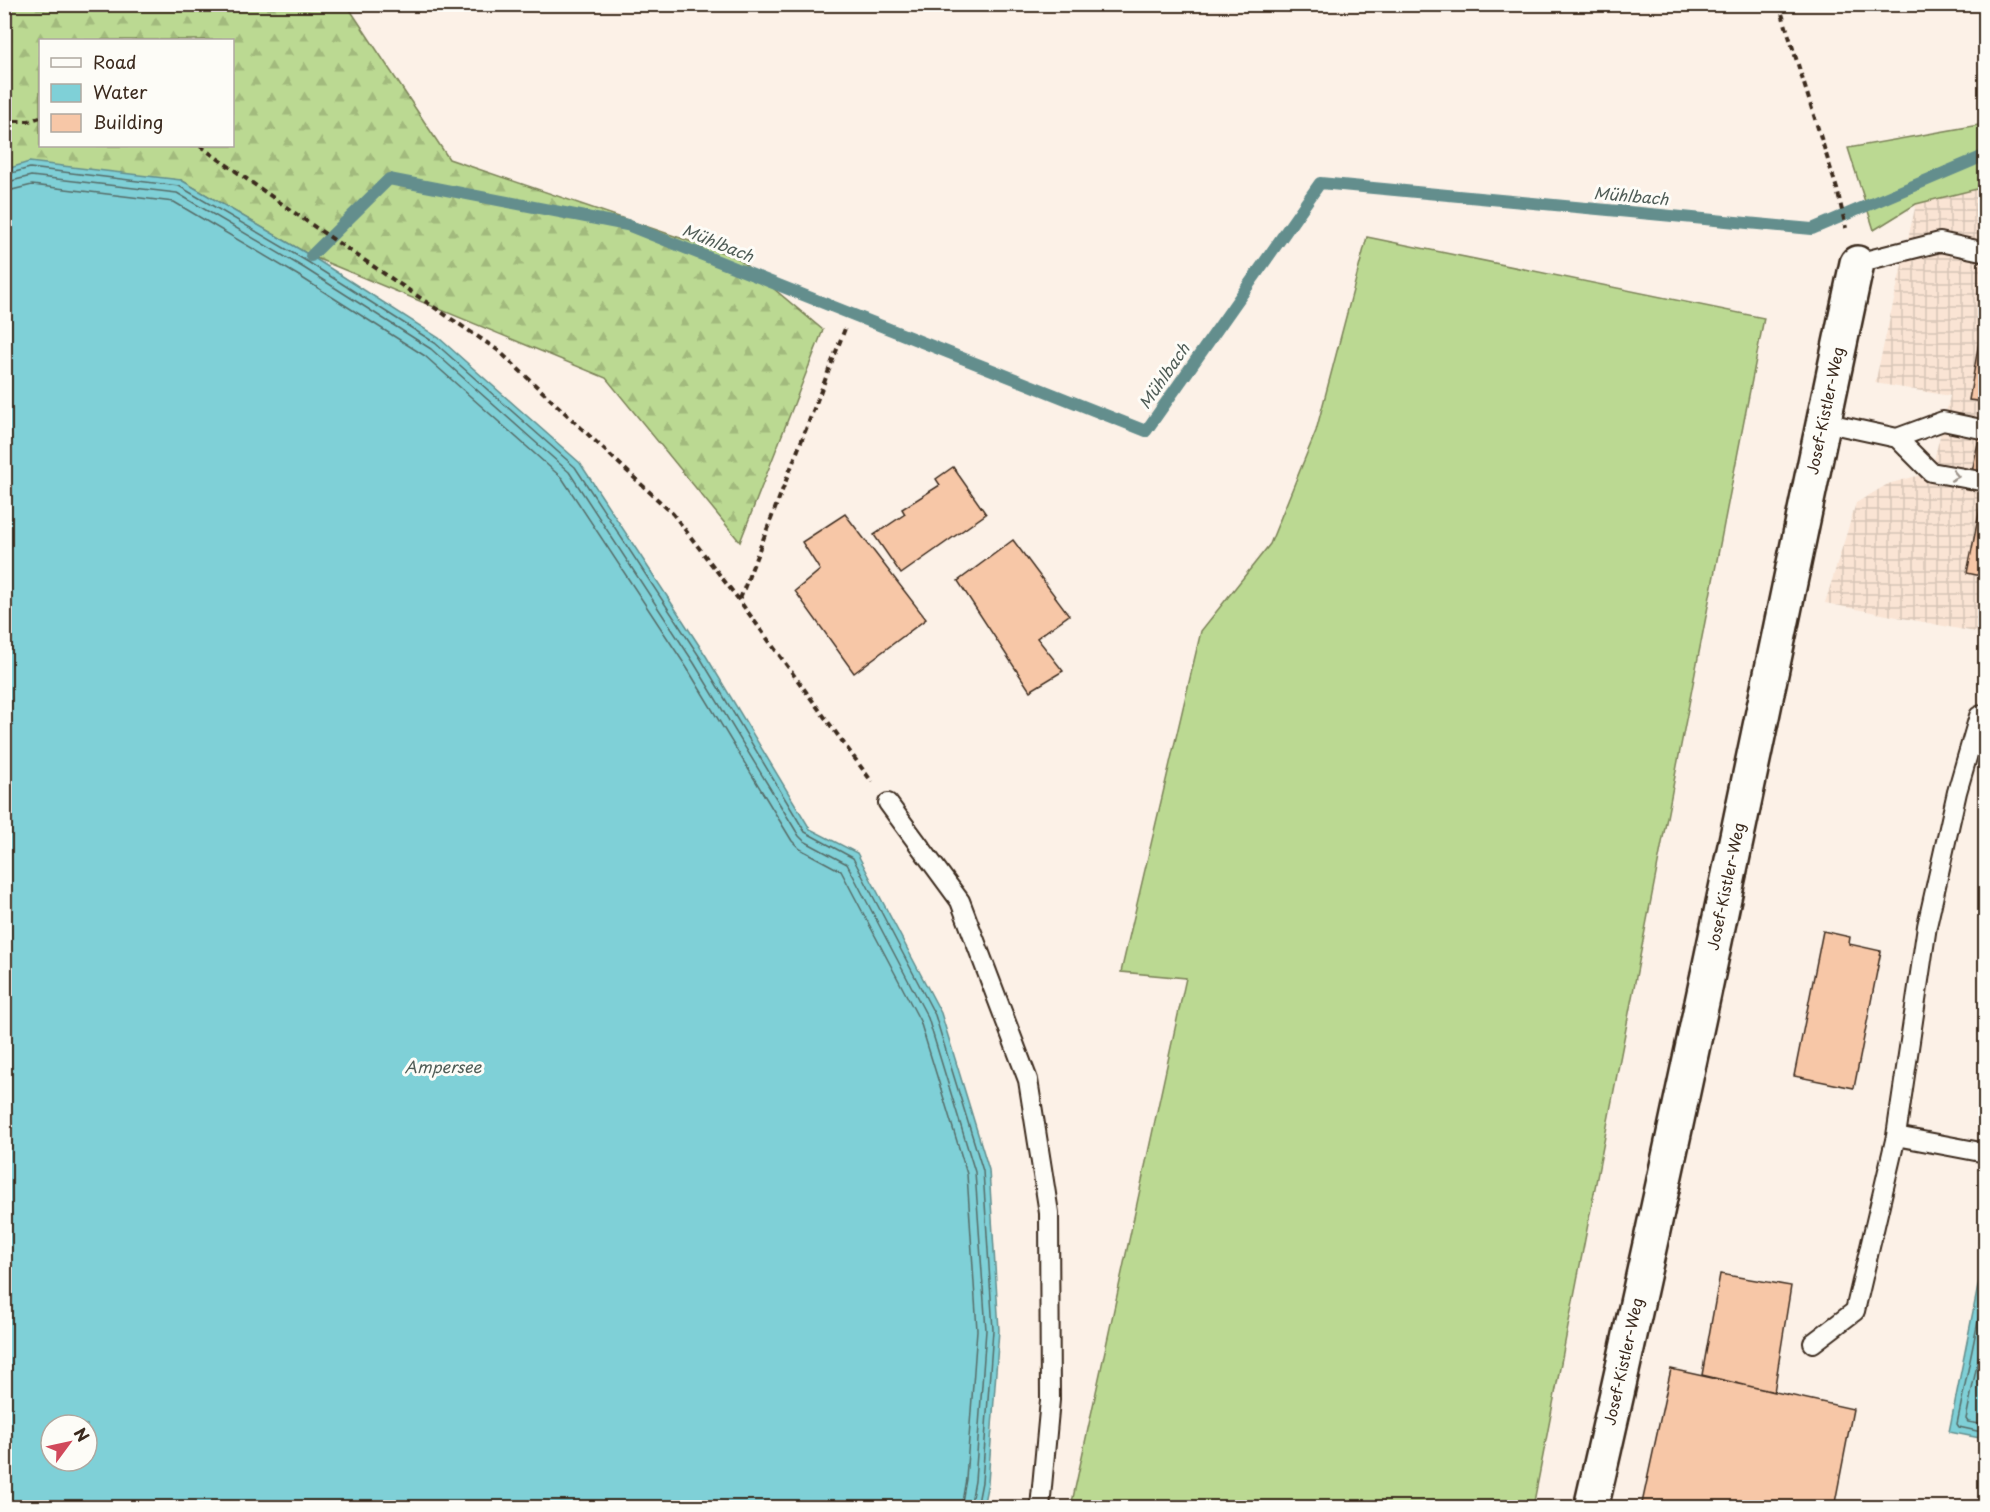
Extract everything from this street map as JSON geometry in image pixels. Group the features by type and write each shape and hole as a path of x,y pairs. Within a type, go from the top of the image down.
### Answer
{"street":[{"name":"Josef-Kistler-Weg","path":"1591,1508 1736,845 1823,422 1852,250"}],"lane":[{"path":"1852,250 1941,242 1986,252"},
{"path":"1823,422 1897,438 1943,421 1986,430"},
{"path":"1897,438 1931,472 1986,482"},
{"path":"1814,1343 1855,1311 1896,1136 1927,926 1957,792 1979,717 1986,713"},
{"path":"888,803 960,901 1028,1080 1049,1213 1050,1400 1040,1508"},
{"path":"1896,1136 1986,1153"}],"path":[{"path":"1779,4 1837,189 1852,250"},
{"path":"4,121 29,121 39,117"},
{"path":"201,147 309,223 499,351 673,514 888,803"},
{"path":"739,600 846,326"}],"shaded area":[{"path":"1985,187 1985,634 1825,603 1856,503 1888,484 1931,472 1950,396 1875,383 1916,204"}],"green space":[{"path":"5,5 347,5 449,159 736,257 823,330 740,542 606,378 311,256 181,180 5,170"},
{"path":"1985,124 1985,187 1916,204 1874,230 1848,148"},
{"path":"1367,237 1764,318 1533,1507 1071,1507 1186,978 1121,972 1201,631 1270,544 1316,431"}],"water":[{"name":"Ampersee","path":"29,162 181,180 311,256 439,338 580,463 706,656 810,829 857,853 941,1013 989,1170 999,1330 988,1483 983,1507 5,1507 4,170"},
{"path":"1985,1251 1986,1439 1949,1432"}],"building":[{"path":"1986,301 1986,402 1969,400"},
{"path":"1979,438 1986,439 1986,475 1972,472"},
{"path":"953,467 986,514 901,574 874,535 905,514 902,509 940,485 936,479"},
{"path":"1981,504 1986,505 1986,577 1967,573"},
{"path":"845,514 926,619 854,673 795,591 820,570 802,542"},
{"path":"1013,540 1069,615 1037,638 1063,671 1030,691 958,581"},
{"path":"1823,931 1850,937 1849,944 1881,951 1854,1088 1794,1076"},
{"path":"1720,1274 1791,1286 1774,1392 1702,1375"},
{"path":"1671,1369 1853,1409 1834,1508 1641,1508"}],"waterway":[{"name":"Mühlbach","path":"311,256 389,179 627,225 1146,431 1320,183 1812,229 1986,155"}]}
